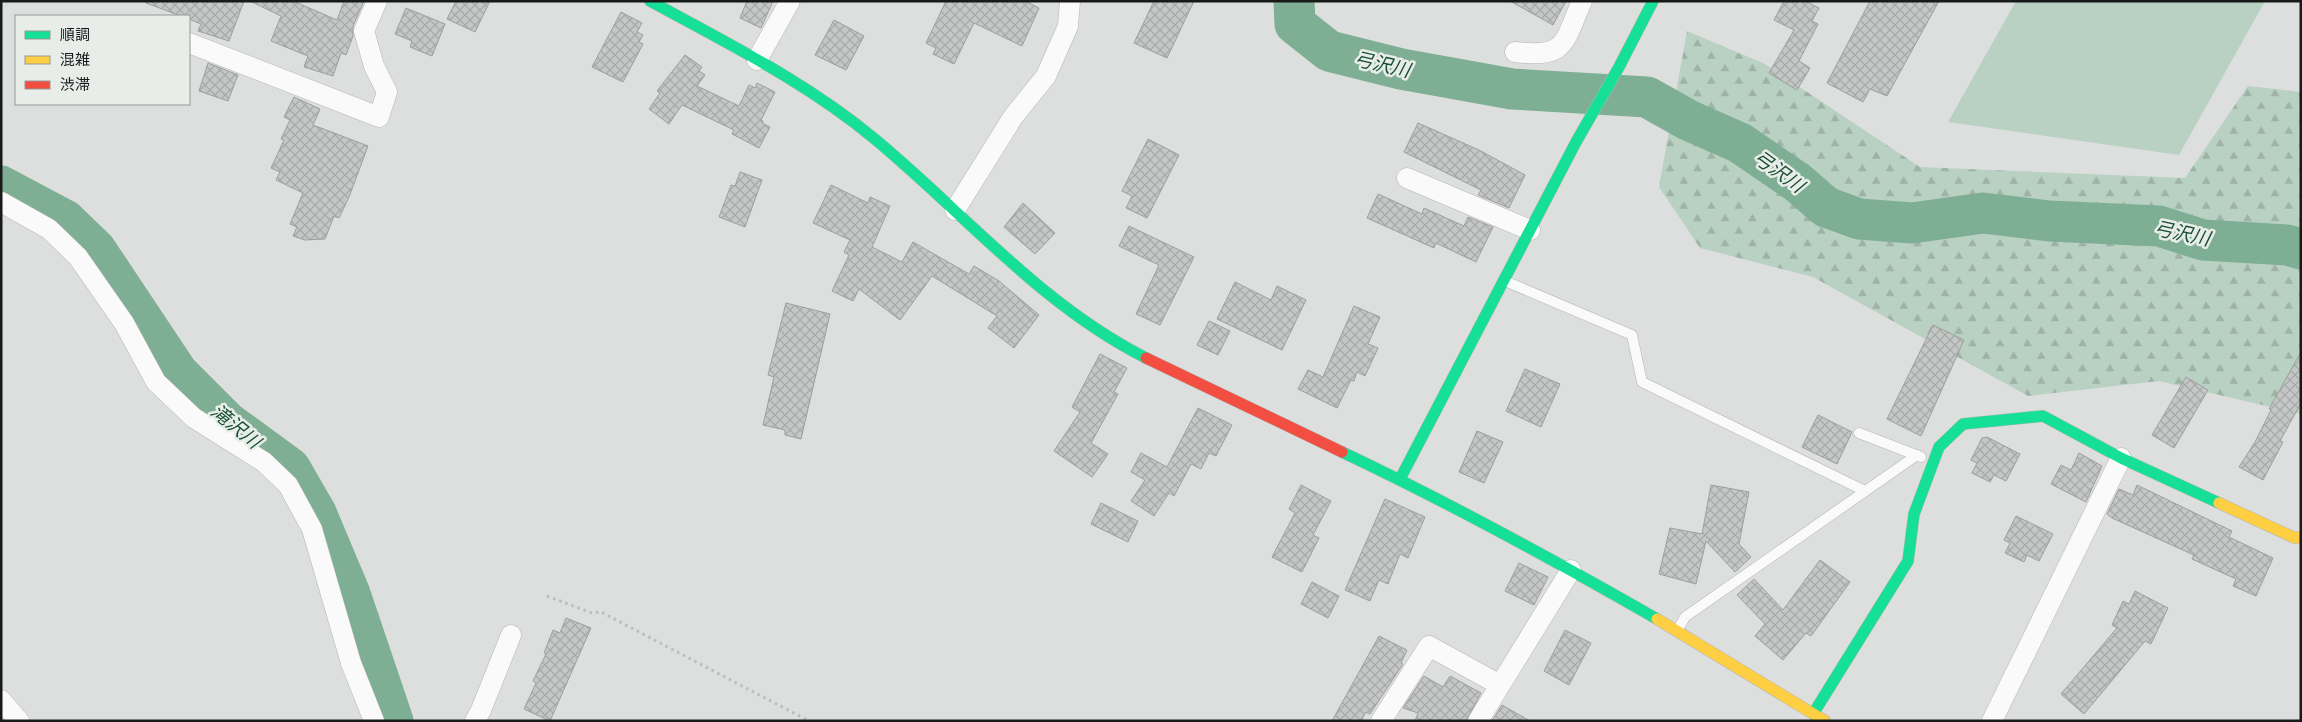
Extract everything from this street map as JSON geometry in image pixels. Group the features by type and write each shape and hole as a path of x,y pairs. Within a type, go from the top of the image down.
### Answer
{"street":[{"path":"190,43 379,117 387,92 374,66 364,31 377,1"},
{"path":"650,1 757,60 821,100 874,139 1046,294 1097,329 1143,357 1400,479 1570,570 1677,631 1812,717 1825,721"},
{"path":"757,60 790,1"},
{"path":"954,210 1013,117 1046,76 1068,26 1070,1"},
{"path":"1514,52 1540,55 1552,53 1567,36 1582,1"},
{"path":"1400,479 1576,142 1619,67 1652,1"},
{"path":"1407,178 1530,230"},
{"path":"1,202 49,229 78,257 124,323 156,382 194,418 264,462 288,484 312,529 351,663 374,721"},
{"path":"1812,717 1908,561 1914,514 1939,447 1963,424 2043,416 2121,458 2295,538 2301,537"},
{"path":"1992,721 2121,458"},
{"path":"1478,721 1570,570"},
{"path":"475,721 511,635"},
{"path":"1382,721 1429,646 1500,684"},
{"path":"1,700 20,721"}],"lane":[{"path":"1505,281 1632,335 1642,382 1865,491"},
{"path":"1859,433 1934,462"},
{"path":"1677,631 1685,618 1917,455"}],"path":[{"path":"547,596 592,613 601,612 810,721"}],"green space":[{"path":"2016,1 2265,1 2179,155 1948,122"},
{"path":"1687,31 1765,64 1920,167 2185,178 2248,86 2301,92 2301,414 2159,381 2028,396 1813,277 1700,248 1659,187"}],"water":[{"path":"2176,215 2301,237 2301,268 2277,260 2212,256 2166,248"}],"building":[{"path":"146,1 244,1 229,41 198,31 201,24 190,19 190,15 178,15 146,3"},
{"path":"250,1 293,1 337,20 344,1 364,1 353,26 353,36 346,55 341,53 333,76 304,67 308,56 271,41 281,16"},
{"path":"456,1 490,1 475,32 447,19"},
{"path":"747,1 773,1 761,28 740,18"},
{"path":"946,1 1025,1 1039,8 1022,46 974,23 954,64 933,54 936,48 926,43"},
{"path":"1154,1 1194,1 1167,58 1134,43"},
{"path":"1510,1 1566,1 1553,25"},
{"path":"1784,1 1805,1 1819,8 1812,21 1818,24 1799,61 1810,68 1797,90 1769,73 1794,30 1774,20"},
{"path":"1870,1 1939,1 1887,96 1870,89 1863,102 1827,83"},
{"path":"406,8 445,24 432,56 410,47 412,41 395,34"},
{"path":"621,12 642,23 637,32 643,35 639,42 643,44 623,82 592,67"},
{"path":"834,20 864,36 846,70 815,55"},
{"path":"685,55 702,67 699,71 705,75 697,86 739,106 749,85 755,88 757,83 775,92 761,120 763,121 762,123 770,127 759,148 732,134 734,130 682,105 669,124 649,109 660,93 657,91"},
{"path":"208,63 238,75 228,101 199,91"},
{"path":"294,97 320,109 313,125 368,146 349,197 339,218 334,216 325,239 305,240 293,236 297,227 290,224 303,193 276,180 280,172 271,168 284,140 281,139 290,120 284,117"},
{"path":"1418,123 1479,150 1525,175 1509,208 1478,195 1481,190 1404,152"},
{"path":"1148,139 1179,155 1147,218 1126,208 1132,196 1122,191"},
{"path":"740,172 762,180 745,227 719,217 731,185 735,186"},
{"path":"831,185 868,203 870,197 890,206 872,247 902,262 913,242 969,274 974,266 999,281 1039,315 1014,348 988,328 997,316 932,276 900,320 859,289 853,301 832,291 849,255 844,252 850,240 813,223"},
{"path":"1378,194 1422,214 1424,208 1464,226 1468,217 1493,227 1476,262 1436,243 1434,248 1367,218"},
{"path":"1023,203 1055,233 1035,254 1004,227"},
{"path":"1129,226 1194,257 1160,325 1136,314 1159,265 1119,246"},
{"path":"1235,282 1271,300 1277,286 1306,300 1282,350 1217,319"},
{"path":"786,303 830,314 801,439 785,435 785,430 763,425 774,377 768,375"},
{"path":"1354,306 1380,317 1368,344 1378,348 1365,376 1357,372 1354,381 1351,380 1337,408 1298,389 1308,370 1323,377"},
{"path":"1209,321 1230,331 1218,355 1197,345"},
{"path":"1933,325 1964,340 1921,436 1887,419"},
{"path":"2301,352 2301,403 2280,441 2283,442 2263,480 2239,467 2255,442 2271,410 2269,409"},
{"path":"1100,354 1127,368 1114,392 1118,394 1091,443 1108,454 1092,477 1054,451 1080,412 1072,407"},
{"path":"1525,369 1560,384 1541,427 1506,411"},
{"path":"2186,377 2208,390 2174,448 2152,435"},
{"path":"1198,408 1232,425 1216,456 1209,453 1201,469 1191,464 1174,496 1169,493 1154,516 1131,501 1145,480 1131,472 1141,453 1167,467"},
{"path":"1818,415 1852,432 1837,464 1802,447"},
{"path":"1477,431 1503,442 1484,483 1459,472"},
{"path":"1987,437 2020,454 2006,481 1994,475 1990,482 1972,473 1977,463 1971,460 1982,438"},
{"path":"2079,453 2102,466 2086,502 2051,484 2061,465 2071,470"},
{"path":"1301,485 1331,501 1313,535 1319,538 1302,572 1272,557 1295,513 1289,509"},
{"path":"1711,485 1749,492 1739,544 1751,557 1735,572 1706,541 1696,584 1659,574 1670,528 1702,534"},
{"path":"2137,485 2232,531 2229,537 2273,558 2256,596 2233,586 2236,579 2192,559 2194,555 2107,514 2119,489 2133,495"},
{"path":"1385,499 1425,517 1408,558 1400,554 1388,584 1379,580 1370,601 1345,590"},
{"path":"1101,503 1138,521 1128,542 1091,524"},
{"path":"2016,516 2053,534 2039,561 2027,555 2024,562 2005,553 2010,543 2004,540"},
{"path":"1820,560 1850,582 1811,636 1806,633 1783,660 1755,636 1765,624 1737,595 1754,579 1783,610"},
{"path":"1519,563 1548,577 1534,605 1505,591"},
{"path":"1312,582 1339,596 1328,618 1301,604"},
{"path":"2135,591 2168,608 2151,644 2145,641 2084,714 2061,694 2117,628 2112,625 2123,601 2129,604"},
{"path":"566,618 591,628 550,721 524,709 536,683 533,681 546,654 544,653 553,630 560,633"},
{"path":"1565,630 1591,643 1569,685 1544,671"},
{"path":"1379,636 1407,650 1401,663 1403,664 1370,714 1366,712 1361,721 1332,721"},
{"path":"1424,676 1443,687 1450,676 1481,693 1466,721 1415,721 1418,713 1403,708"},
{"path":"1502,705 1530,721 1492,721"}],"waterway":[{"name":"弓沢川","path":"1294,1 1295,24 1329,51 1401,69 1512,89 1647,97 1688,120 1740,143 1797,182 1826,207 1859,219 1912,223 1983,213 2049,221 2159,226 2203,240 2287,245 2301,249"},
{"name":"滝沢川","path":"1,186 65,220 96,250 178,373 227,422 290,468 316,513 350,594 393,721"}],"traffic: fast":[{"path":"650,1 795,82 850,119 909,168 1038,285 1072,312 1146,358"},
{"path":"1400,479 1576,142 1619,67 1653,1"},
{"path":"1813,714 1908,561 1914,514 1939,447 1963,424 2043,416 2121,458 2219,503"},
{"path":"1342,452 1501,532 1657,619"}],"traffic: slow":[{"path":"2219,503 2295,538 2301,537"},
{"path":"1657,619 1825,721"}],"traffic: jam":[{"path":"1146,358 1342,452"}]}
